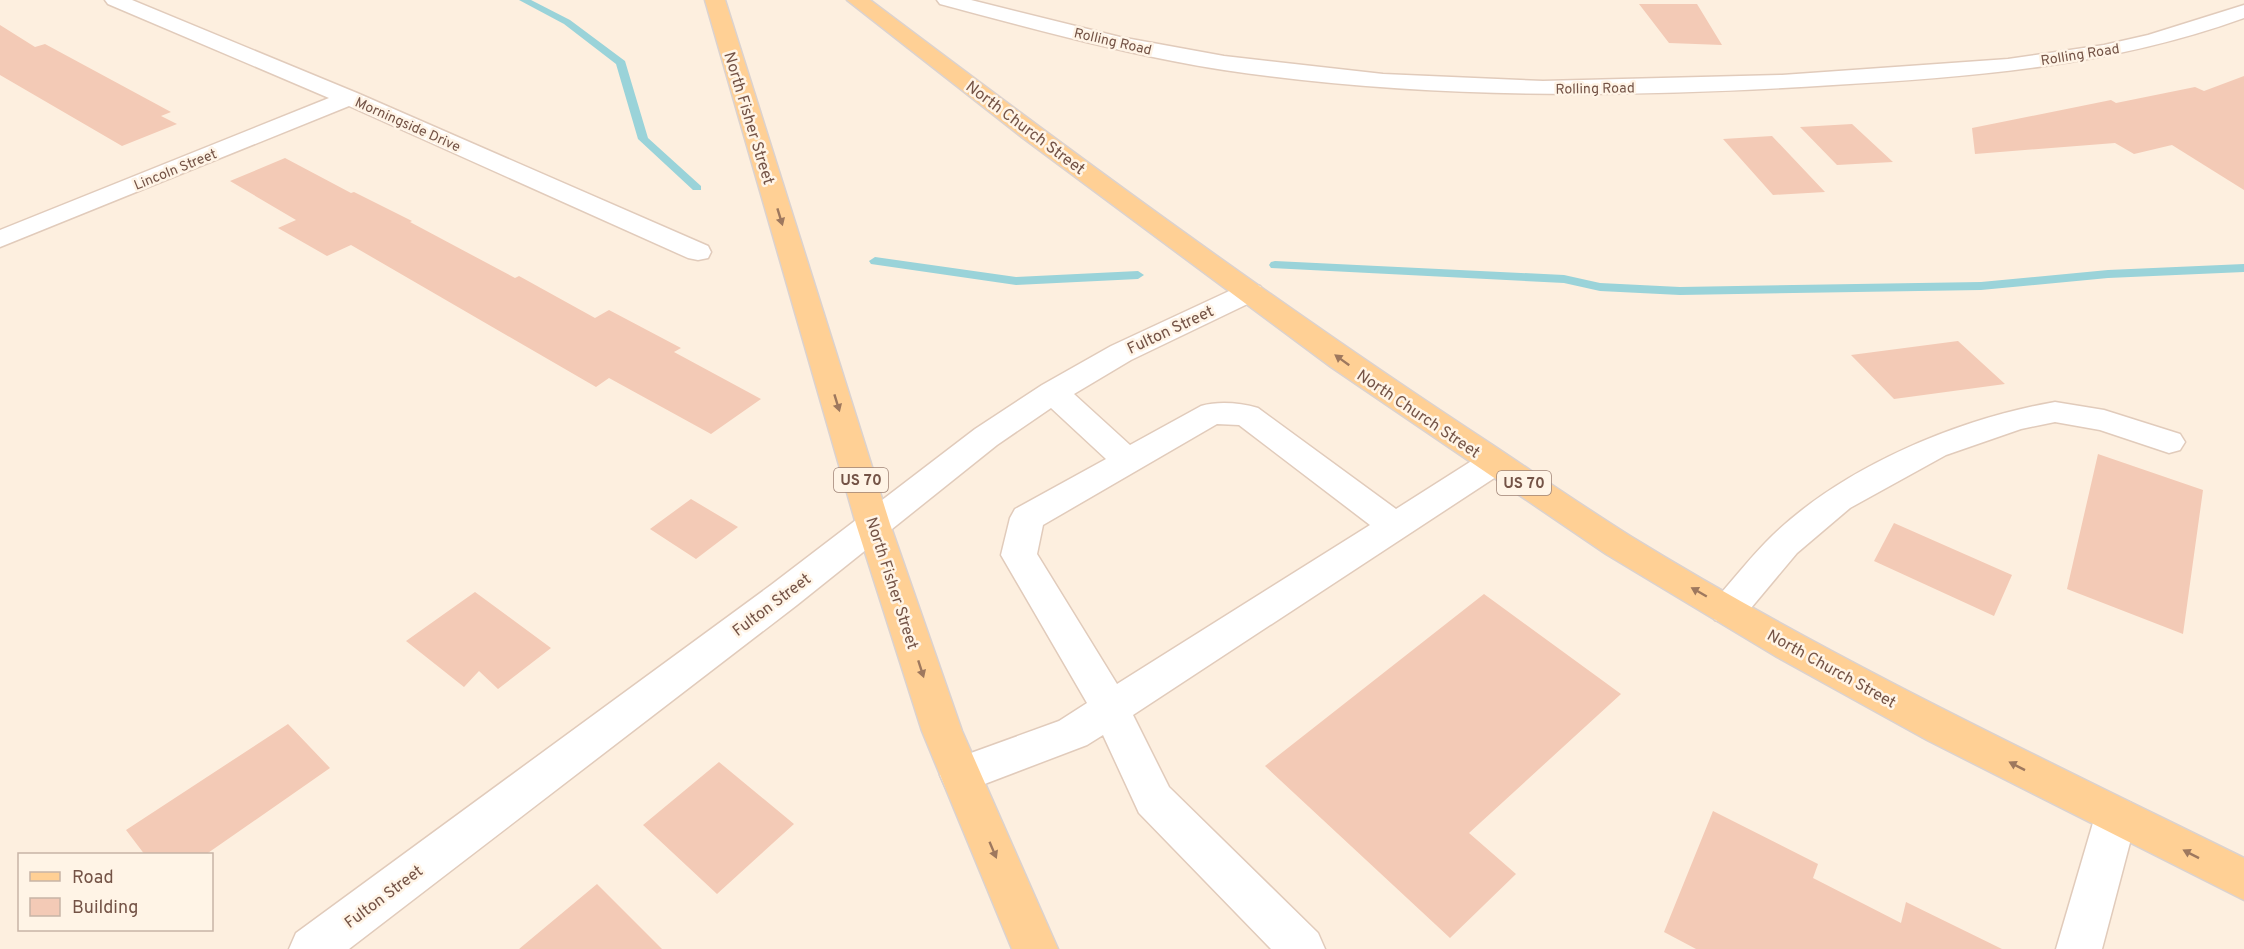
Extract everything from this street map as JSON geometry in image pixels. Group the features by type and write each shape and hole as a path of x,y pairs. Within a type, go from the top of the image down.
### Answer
{"main road":[{"name":"North Fisher Street","path":"715,0 873,524 942,731 1035,949"},
{"name":"North Church Street","path":"857,0 1031,133 1342,360 1618,545 1790,646 1941,728 2244,880"}],"street":[{"name":"Morningside Drive","path":"115,0 349,98 698,252"},
{"name":"Rolling Road","path":"947,0 1164,53 1224,63 1398,83 1542,89 1806,80 2024,63 2142,44 2204,27 2244,11"},
{"name":"Lincoln Street","path":"0,239 349,98"},
{"name":"Fulton Street","path":"312,949 784,595 986,437 1053,392 1121,352 1250,292"},
{"path":"1053,392 1128,461"},
{"path":"1728,610 1785,544 1838,500 1935,447 2016,419 2055,412 2104,420 2169,442"},
{"path":"1302,949 1154,800 1111,709 1019,555 1027,518 1212,413 1247,416 1395,526"},
{"path":"962,775 1073,733 1493,463"},
{"path":"2079,949 2116,816"}],"building":[{"path":"1639,4 1697,4 1722,45 1669,43"},
{"path":"0,25 35,47 45,44 171,112 161,116 177,124 122,146 0,75"},
{"path":"2244,76 2244,190 2172,145 2134,154 2115,143 1975,154 1972,128 2111,100 2116,103 2195,87 2204,91"},
{"path":"1852,124 1893,162 1837,165 1800,127"},
{"path":"1772,136 1825,192 1773,195 1723,139"},
{"path":"285,158 351,193 354,192 412,221 410,222 515,278 519,276 595,318 609,310 681,348 674,352 761,399 711,434 609,378 596,387 351,245 327,256 278,228 296,220 230,181"},
{"path":"1958,341 2005,384 1894,399 1851,355"},
{"path":"2098,454 2203,490 2183,634 2067,589"},
{"path":"691,499 738,527 696,559 650,529"},
{"path":"1894,523 2012,575 1994,616 1874,561"},
{"path":"475,592 551,648 498,689 479,671 464,687 406,641"},
{"path":"1484,594 1621,694 1469,833 1516,874 1450,938 1265,766"},
{"path":"288,724 330,768 208,853 143,853 126,830"},
{"path":"719,762 794,824 717,894 643,825"},
{"path":"1713,811 1818,864 1813,878 1901,923 1906,902 2002,949 1696,949 1664,932"},
{"path":"597,884 662,949 519,949"}],"waterway":[{"path":"524,0 567,22 621,63 643,139 697,188"},
{"path":"875,261 1016,281 1138,275"},
{"path":"1275,265 1564,279 1600,287 1680,291 1981,286 2108,274 2244,268"}]}
